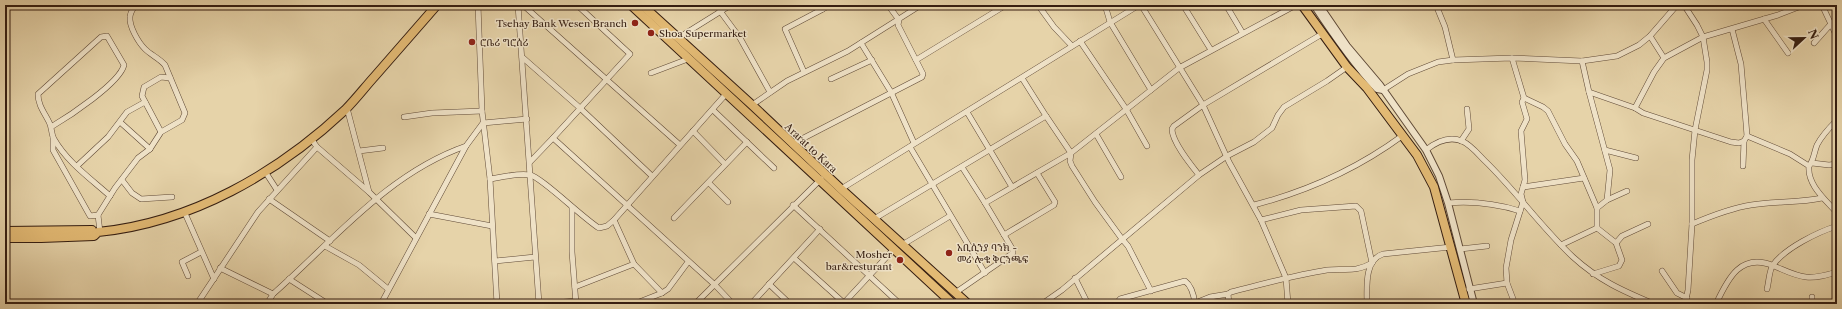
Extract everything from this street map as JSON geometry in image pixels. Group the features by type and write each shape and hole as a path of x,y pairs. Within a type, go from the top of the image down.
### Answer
{"main road":[{"path":"5,238 17,235 94,236 99,232 159,220 237,188 266,173 312,140 347,108 437,5"},
{"name":"Ararat to Kara","path":"631,5 688,60 823,177 898,247 968,304"},
{"name":"Ararat to Kara","path":"642,5 752,105 823,177 841,189 874,219 898,247 951,303"},
{"path":"1302,5 1322,34 1348,67 1368,88 1402,136 1417,154 1434,187 1466,304"},
{"path":"5,226 19,228 28,235"},
{"path":"5,231 17,235"},
{"path":"5,243 28,235"}],"street":[{"path":"99,232 98,215 110,196 138,158 150,149 160,132 182,120 185,113 165,65 144,48 134,32 130,22 130,16 135,5"},
{"path":"478,5 482,111 490,179 497,304"},
{"path":"518,5 531,175 535,257 540,304 576,303 572,252 572,208"},
{"path":"530,162 607,81 630,54 577,5"},
{"path":"678,38 731,5"},
{"path":"804,72 785,29 822,7 830,5"},
{"path":"792,144 922,77 923,74 898,24 899,20 888,5"},
{"path":"752,105 770,92 804,72 848,52 921,5"},
{"path":"916,60 1006,5"},
{"path":"1038,5 1054,27 1072,46"},
{"path":"1105,5 1110,22 1151,90"},
{"path":"841,189 1110,22 1140,5 1203,105 1227,156 1254,205 1286,278 1288,304"},
{"path":"1183,5 1210,50"},
{"path":"1226,5 1242,32"},
{"path":"985,203 1071,153 1179,68 1242,32 1296,5"},
{"path":"1314,5 1338,42 1355,63 1377,89 1383,90 1408,74 1438,62 1512,58 1582,61 1610,58 1626,53 1650,36 1677,5"},
{"path":"1319,5 1347,46 1383,90 1426,150 1439,176 1448,203 1474,304"},
{"path":"1436,5 1445,27 1453,60"},
{"path":"1684,5 1703,37 1707,62 1707,70 1695,130 1691,179 1692,224 1686,304"},
{"path":"1635,108 1654,72 1664,58 1703,37 1764,19 1804,5"},
{"path":"1822,5 1830,25 1837,37"},
{"path":"527,6 607,81 680,145"},
{"path":"720,12 740,38 770,92"},
{"path":"1764,19 1788,53"},
{"path":"1814,43 1830,25"},
{"path":"1732,29 1741,64 1746,139 1743,166"},
{"path":"1199,175 1186,159 1172,134 1172,129 1203,105 1322,34"},
{"path":"52,127 94,97 123,71 124,65 107,36 101,37 38,94 40,106 52,127 53,150 90,216 98,215"},
{"path":"1650,36 1664,58"},
{"path":"1080,41 1126,109 1147,146"},
{"path":"861,43 891,92 912,145 932,186 985,273"},
{"path":"522,57 580,108 652,176"},
{"path":"1512,58 1524,98 1522,102 1527,119 1521,132 1525,180 1521,194 1523,202 1508,252 1507,283 1516,304"},
{"path":"651,73 688,60"},
{"path":"831,79 872,60"},
{"path":"1582,61 1610,170 1607,200"},
{"path":"1042,304 1199,175 1227,156 1254,142 1272,128 1278,115 1284,107 1348,67"},
{"path":"160,132 142,96 144,87 161,78 170,78"},
{"path":"1022,78 1071,153 1070,161 1072,166 1095,202 1128,246 1151,291"},
{"path":"1589,92 1635,108 1643,113 1731,142 1739,143 1746,139 1790,154 1811,164 1837,164"},
{"path":"490,179 531,175 538,178 572,208 599,228 607,226 726,94"},
{"path":"1524,98 1548,111 1565,144 1577,160 1596,208 1597,228 1616,243 1622,260 1621,265 1617,268 1593,274"},
{"path":"77,166 108,137 127,112 145,102"},
{"path":"347,108 369,192"},
{"path":"1461,141 1469,130 1467,109"},
{"path":"713,110 774,168"},
{"path":"404,117 432,113 482,111"},
{"path":"967,112 1012,187"},
{"path":"874,219 932,186 1046,116"},
{"path":"381,304 466,146 483,123 527,119"},
{"path":"1837,120 1821,139 1809,170 1822,198 1837,213"},
{"path":"120,122 150,149"},
{"path":"693,131 725,164"},
{"path":"1096,134 1121,177"},
{"path":"1254,205 1304,191 1376,155 1402,136"},
{"path":"53,137 59,147 77,166 110,196"},
{"path":"553,138 715,285 733,304"},
{"path":"1426,150 1443,140 1452,139 1467,144 1501,176 1562,245 1593,274 1620,290 1654,304"},
{"path":"312,140 317,147 369,192 416,238"},
{"path":"674,218 747,142"},
{"path":"267,304 273,294 375,198 438,156 466,146"},
{"path":"196,304 258,212 317,147"},
{"path":"359,151 383,148"},
{"path":"1605,150 1636,158"},
{"path":"955,293 1013,253 1013,250 962,167"},
{"path":"266,173 277,190"},
{"path":"1004,236 1054,205 1055,202 1037,173"},
{"path":"695,304 793,205 823,177"},
{"path":"1523,187 1584,178"},
{"path":"122,180 132,193 141,199 172,197"},
{"path":"708,183 728,202"},
{"path":"1596,208 1607,200 1627,191"},
{"path":"1692,224 1731,209 1749,205 1794,202 1822,198"},
{"path":"269,199 330,241"},
{"path":"1448,203 1486,204 1502,206 1520,211"},
{"path":"793,205 898,304"},
{"path":"1261,220 1301,210 1356,206 1361,211 1372,263"},
{"path":"184,211 201,252 214,278"},
{"path":"430,214 492,226"},
{"path":"794,258 843,304 898,247 950,216"},
{"path":"614,220 634,264 662,293"},
{"path":"1616,243 1622,236 1648,224"},
{"path":"1767,289 1773,265 1799,244 1837,226"},
{"path":"1562,245 1597,228"},
{"path":"751,304 820,229"},
{"path":"325,246 359,265 388,289"},
{"path":"1460,249 1487,246"},
{"path":"1368,304 1368,274 1375,258 1383,254 1451,247"},
{"path":"188,276 182,262 201,252"},
{"path":"495,262 535,257"},
{"path":"1716,304 1733,273 1741,267 1759,261 1806,277 1824,276 1837,272"},
{"path":"634,304 662,293 668,288 688,262"},
{"path":"1116,304 1120,299 1185,281 1189,284 1195,303 1210,297 1228,294 1286,278 1329,270 1362,269 1372,263"},
{"path":"575,287 634,264"},
{"path":"220,268 273,294"},
{"path":"1662,271 1677,293 1687,298"},
{"path":"1075,278 1088,304"},
{"path":"289,279 328,304"},
{"path":"1469,289 1507,283"},
{"path":"769,284 790,304"},
{"path":"1228,294 1229,304"},
{"path":"1812,297 1812,304"}],"place":[{"name":"Tsehay Bank Wesen Branch","path":"635,23"},
{"name":"Shoa Supermarket","path":"651,33"},
{"name":"ሮቤሪ ግሮሰሪ","path":"472,42"},
{"name":"አቢሲንያ ባንክ - መሪ ሎቄ ቅርንጫፍ","path":"949,253"},
{"name":"Mosher bar&resturant","path":"900,260"}]}
